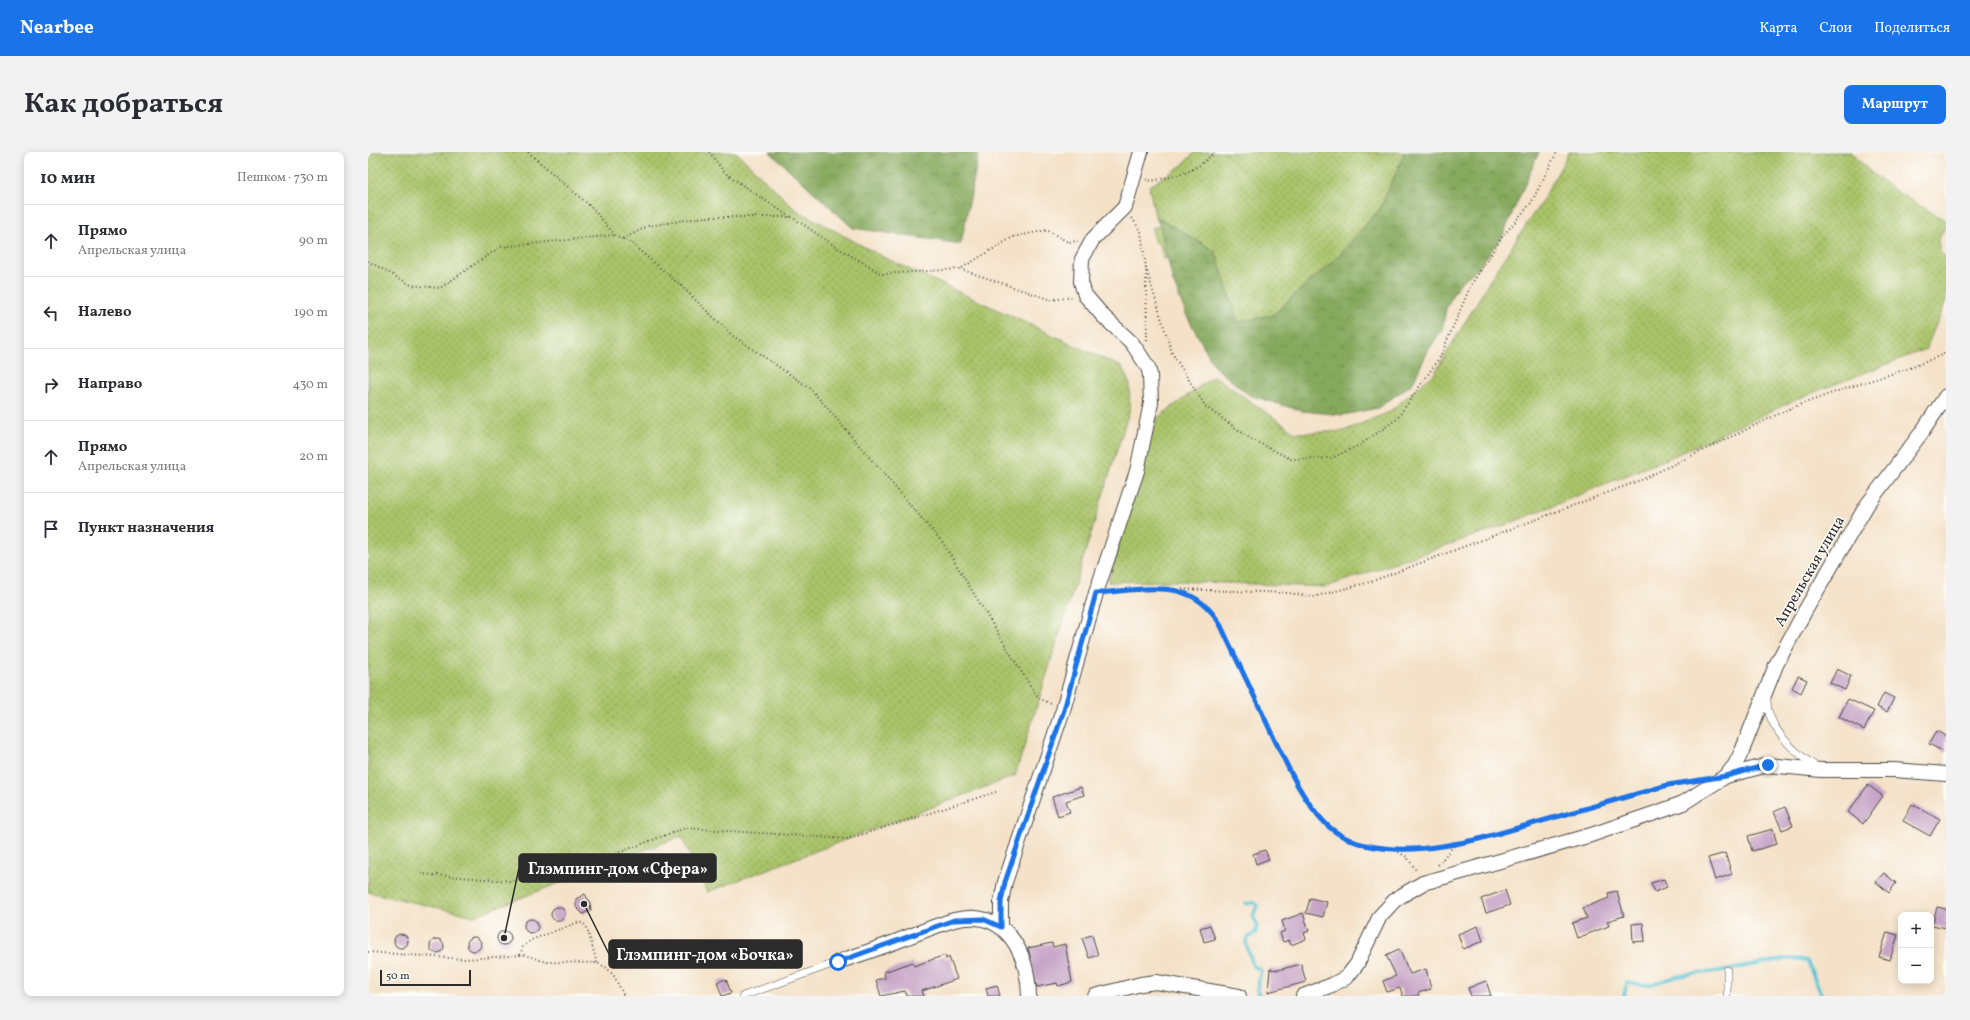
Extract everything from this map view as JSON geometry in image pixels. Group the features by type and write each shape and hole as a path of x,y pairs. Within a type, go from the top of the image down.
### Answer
{"street":[{"path":"1001,927 1001,902 1005,882 1064,710 1096,593 1137,471 1151,403 1150,375 1148,367 1132,343 1103,316 1085,295 1081,282 1082,259 1093,239 1125,206 1141,152"},
{"name":"Апрельская улица","path":"1303,996 1332,986 1347,977 1356,964 1380,916 1396,899 1423,883 1591,835 1667,809 1699,794 1726,776 1735,765 1768,683 1801,618 1867,505 1922,432 1946,396"},
{"name":"Апрельская улица","path":"1726,776 1768,765 1821,770 1945,772"},
{"path":"838,962 954,920 983,919 1001,927 1013,939 1022,956 1029,996"},
{"path":"1095,996 1141,984 1156,982 1239,996"}],"lane":[{"path":"1768,683 1767,708 1772,722 1799,754 1821,770"},
{"path":"743,996 838,962"},
{"path":"1727,970 1727,996"}],"path":[{"path":"528,152 590,206 615,235 631,243 681,286 733,336 810,388 943,543 1035,693 1039,698 1064,710"},
{"path":"709,152 725,173 838,248 882,274 960,269 1051,300 1085,295"},
{"path":"1134,176 1151,181 1184,174 1206,161 1214,152"},
{"path":"1146,268 1172,352 1206,407 1251,439 1291,460 1331,458 1360,446 1397,419 1440,357 1471,285 1502,237 1530,203 1557,152"},
{"path":"1125,206 1141,232 1146,268 1147,344"},
{"path":"623,239 648,226 704,217 792,217"},
{"path":"960,269 1013,237 1046,230 1068,242 1093,239"},
{"path":"368,261 411,285 440,288 500,247 615,235"},
{"path":"1096,593 1174,589 1289,593 1313,596 1370,582 1641,480 1791,408 1913,367 1946,353"},
{"path":"1174,589 1197,598 1215,616 1291,774 1316,812 1327,825 1349,839 1364,845 1395,850 1421,849 1479,839 1640,792 1698,779"},
{"path":"421,874 536,883 685,828 848,839 999,791"},
{"path":"1395,850 1402,853 1411,861 1423,883"},
{"path":"520,955 523,947 531,940 579,922 586,926 597,963"},
{"path":"368,952 464,959 520,955 546,962 597,963 602,964 614,976 624,996"}],"green space":[{"path":"368,152 736,152 795,209 883,257 1122,367 1130,385 1129,412 1015,776 707,892 681,836 474,916 368,892"},
{"path":"770,152 979,152 961,244 853,228"},
{"path":"1195,152 1405,152 1380,209 1339,255 1273,315 1238,322 1215,251 1155,216 1149,186 1181,166"},
{"path":"1405,152 1539,152 1502,237 1477,269 1461,282 1455,290 1446,309 1442,330 1429,349 1412,384 1378,408 1343,415 1302,411 1249,395 1215,367 1187,316 1173,282 1160,226 1155,216 1215,251 1238,322 1273,315 1339,255 1380,209"},
{"path":"1569,152 1852,152 1872,173 1896,191 1946,221 1946,226 1938,239 1940,253 1946,257 1946,301 1926,349 1802,397 1671,457 1511,523 1326,587 1176,581 1108,582 1156,419 1214,376 1296,433 1344,431 1389,412 1434,374 1498,267 1544,198"},
{"path":"1160,226 1167,258 1163,259 1160,244 1154,241 1152,228"}],"building":[{"path":"1837,669 1851,676 1845,690 1830,683"},
{"path":"1798,676 1807,680 1801,693 1792,688"},
{"path":"1884,693 1894,698 1887,712 1877,707"},
{"path":"1848,699 1874,711 1864,730 1839,717"},
{"path":"1936,731 1946,736 1946,753 1929,744"},
{"path":"1868,785 1883,796 1863,824 1848,812"},
{"path":"1081,787 1084,795 1066,801 1070,812 1058,816 1052,797"},
{"path":"1912,804 1940,819 1930,836 1903,821"},
{"path":"1785,807 1793,826 1782,830 1774,812"},
{"path":"1773,829 1777,844 1752,851 1748,836"},
{"path":"1265,850 1269,859 1256,864 1253,854"},
{"path":"1725,853 1732,874 1715,880 1708,858"},
{"path":"1884,873 1896,883 1889,893 1876,882"},
{"path":"1664,879 1667,887 1655,892 1651,883"},
{"path":"1505,890 1510,905 1486,913 1481,899"},
{"path":"1617,891 1624,916 1607,921 1609,926 1577,938 1572,923 1587,918 1583,908 1609,898 1608,893"},
{"path":"585,894 590,903 591,910 583,914 576,907 576,899"},
{"path":"1310,898 1327,902 1323,917 1306,913"},
{"path":"555,907 561,907 565,911 565,917 561,921 555,921 551,917 551,911"},
{"path":"1937,907 1946,909 1946,928 1934,925 1934,918"},
{"path":"1303,913 1309,931 1304,933 1306,939 1291,945 1289,940 1283,942 1280,933 1285,931 1282,921"},
{"path":"528,919 534,919 538,923 538,929 534,933 528,933 524,929 524,923"},
{"path":"1643,923 1645,941 1633,942 1632,924"},
{"path":"1210,925 1215,939 1204,942 1200,928"},
{"path":"1478,926 1483,941 1463,949 1458,934"},
{"path":"501,931 507,931 511,935 511,941 507,945 501,945 497,941 497,935"},
{"path":"1887,932 1898,935 1890,960 1879,957"},
{"path":"398,934 404,934 408,938 408,944 404,948 398,948 394,944 394,938"},
{"path":"1092,935 1098,955 1089,958 1082,938"},
{"path":"471,937 477,937 481,941 481,947 477,951 471,951 467,947 467,941"},
{"path":"434,939 440,939 444,943 444,949 440,953 434,953 430,949 430,943"},
{"path":"1052,943 1053,947 1065,944 1072,982 1058,986 1057,983 1037,987 1028,948"},
{"path":"1399,949 1410,974 1426,969 1431,989 1418,993 1419,996 1403,996 1400,988 1387,992 1383,981 1396,976 1386,955"},
{"path":"945,955 946,959 949,957 957,979 922,991 924,996 907,996 905,991 881,996 876,980 885,978 884,972 913,962 914,966"},
{"path":"1301,964 1306,982 1268,992 1270,969 1278,970"},
{"path":"726,979 731,993 722,996 717,982"},
{"path":"1486,981 1491,996 1471,996 1468,988"},
{"path":"997,985 1000,996 988,996 986,988"}],"waterway":[{"path":"1246,903 1249,904 1254,902 1257,906 1253,916 1257,924 1256,932 1247,939 1246,943 1253,966 1261,970 1257,989 1260,996"},
{"path":"1624,996 1627,983 1648,985 1679,976 1727,970 1785,959 1800,959 1807,961 1821,994 1825,996"}],"place":[{"name":"Глэмпинг-дом «Бочка»","path":"584,904"},
{"name":"Глэмпинг-дом «Сфера»","path":"504,938"}],"route":[{"path":"838,962 954,920 977,918 1001,927 1000,918 1002,892 1064,710 1096,593 1174,589 1192,596 1210,610 1221,626 1291,774 1307,800 1327,825 1349,839 1364,845 1395,850 1421,849 1455,844 1479,839 1640,792 1684,781 1746,772 1768,765"}]}
